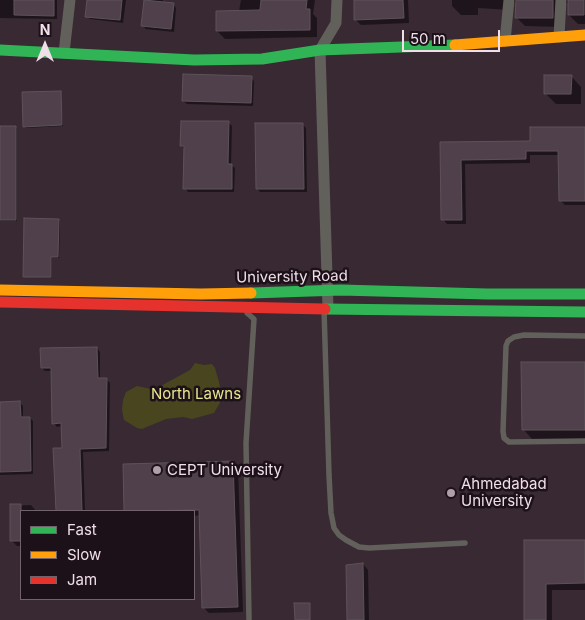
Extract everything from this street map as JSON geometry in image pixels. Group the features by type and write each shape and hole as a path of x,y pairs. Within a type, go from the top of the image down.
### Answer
{"street":[{"path":"64,53 70,0"},
{"path":"326,309 328,291 320,50 336,23 337,0"},
{"path":"505,41 509,0"},
{"path":"558,37 561,0"},
{"path":"0,50 194,60 262,59 320,50 424,47 585,35"},
{"name":"University Road","path":"0,290 201,294 328,291 585,294"},
{"name":"University Road","path":"0,302 489,312 585,312"}],"lane":[{"path":"247,307 247,313 254,319 246,443 249,620"},
{"path":"326,309 329,475 331,513 334,528 339,535 359,547 465,543"},
{"path":"585,336 524,335 514,337 508,341 506,346 503,431 504,438 509,442 585,441"}],"green space":[{"name":"North Lawns","path":"195,363 212,364 215,368 222,399 214,413 192,419 183,417 166,419 142,429 124,420 122,410 126,392 137,386 151,389 157,388 190,370"}],"building":[{"path":"14,0 54,0 54,16 14,15"},
{"path":"87,0 122,0 120,20 85,17"},
{"path":"144,0 174,3 171,29 141,26"},
{"path":"261,0 307,0 306,9 310,9 310,30 216,31 216,11 260,10"},
{"path":"354,0 403,0 404,18 354,20"},
{"path":"516,0 553,0 553,18 515,18"},
{"path":"568,0 584,0 584,15 568,15"},
{"path":"183,74 252,76 251,103 182,101"},
{"path":"544,75 572,75 571,94 544,94"},
{"path":"61,91 62,125 23,127 22,92"},
{"path":"181,121 229,121 228,164 232,164 232,189 183,189 184,146 180,146"},
{"path":"255,123 303,123 304,189 256,189"},
{"path":"0,126 16,126 16,220 0,220"},
{"path":"530,127 585,127 585,201 559,201 558,151 526,151 526,159 461,160 462,220 441,220 440,142 530,141"},
{"path":"24,218 59,219 58,257 51,257 51,277 23,277"},
{"path":"97,347 98,378 107,378 106,448 80,449 82,510 56,510 53,448 62,448 61,423 52,424 51,368 41,368 40,348"},
{"path":"521,362 585,362 585,430 522,430"},
{"path":"20,401 21,417 30,417 31,471 0,472 0,402"},
{"path":"233,461 238,607 202,608 199,510 124,510 123,464"},
{"path":"10,504 21,504 20,541 10,541"},
{"path":"524,540 585,540 585,583 546,584 546,620 524,620"},
{"path":"363,563 364,620 347,620 346,565"},
{"path":"294,603 310,603 310,620 295,620"}],"traffic: fast":[{"path":"0,50 194,60 262,59 320,50 455,45"},
{"path":"251,293 341,290 487,294 585,294"},
{"path":"325,309 585,312"}],"traffic: slow":[{"path":"455,45 585,35"},
{"path":"0,290 201,294 251,293"}],"traffic: jam":[{"path":"0,302 325,309"}],"place":[{"name":"CEPT University","path":"157,470"},
{"name":"Ahmedabad University","path":"451,493"}]}
